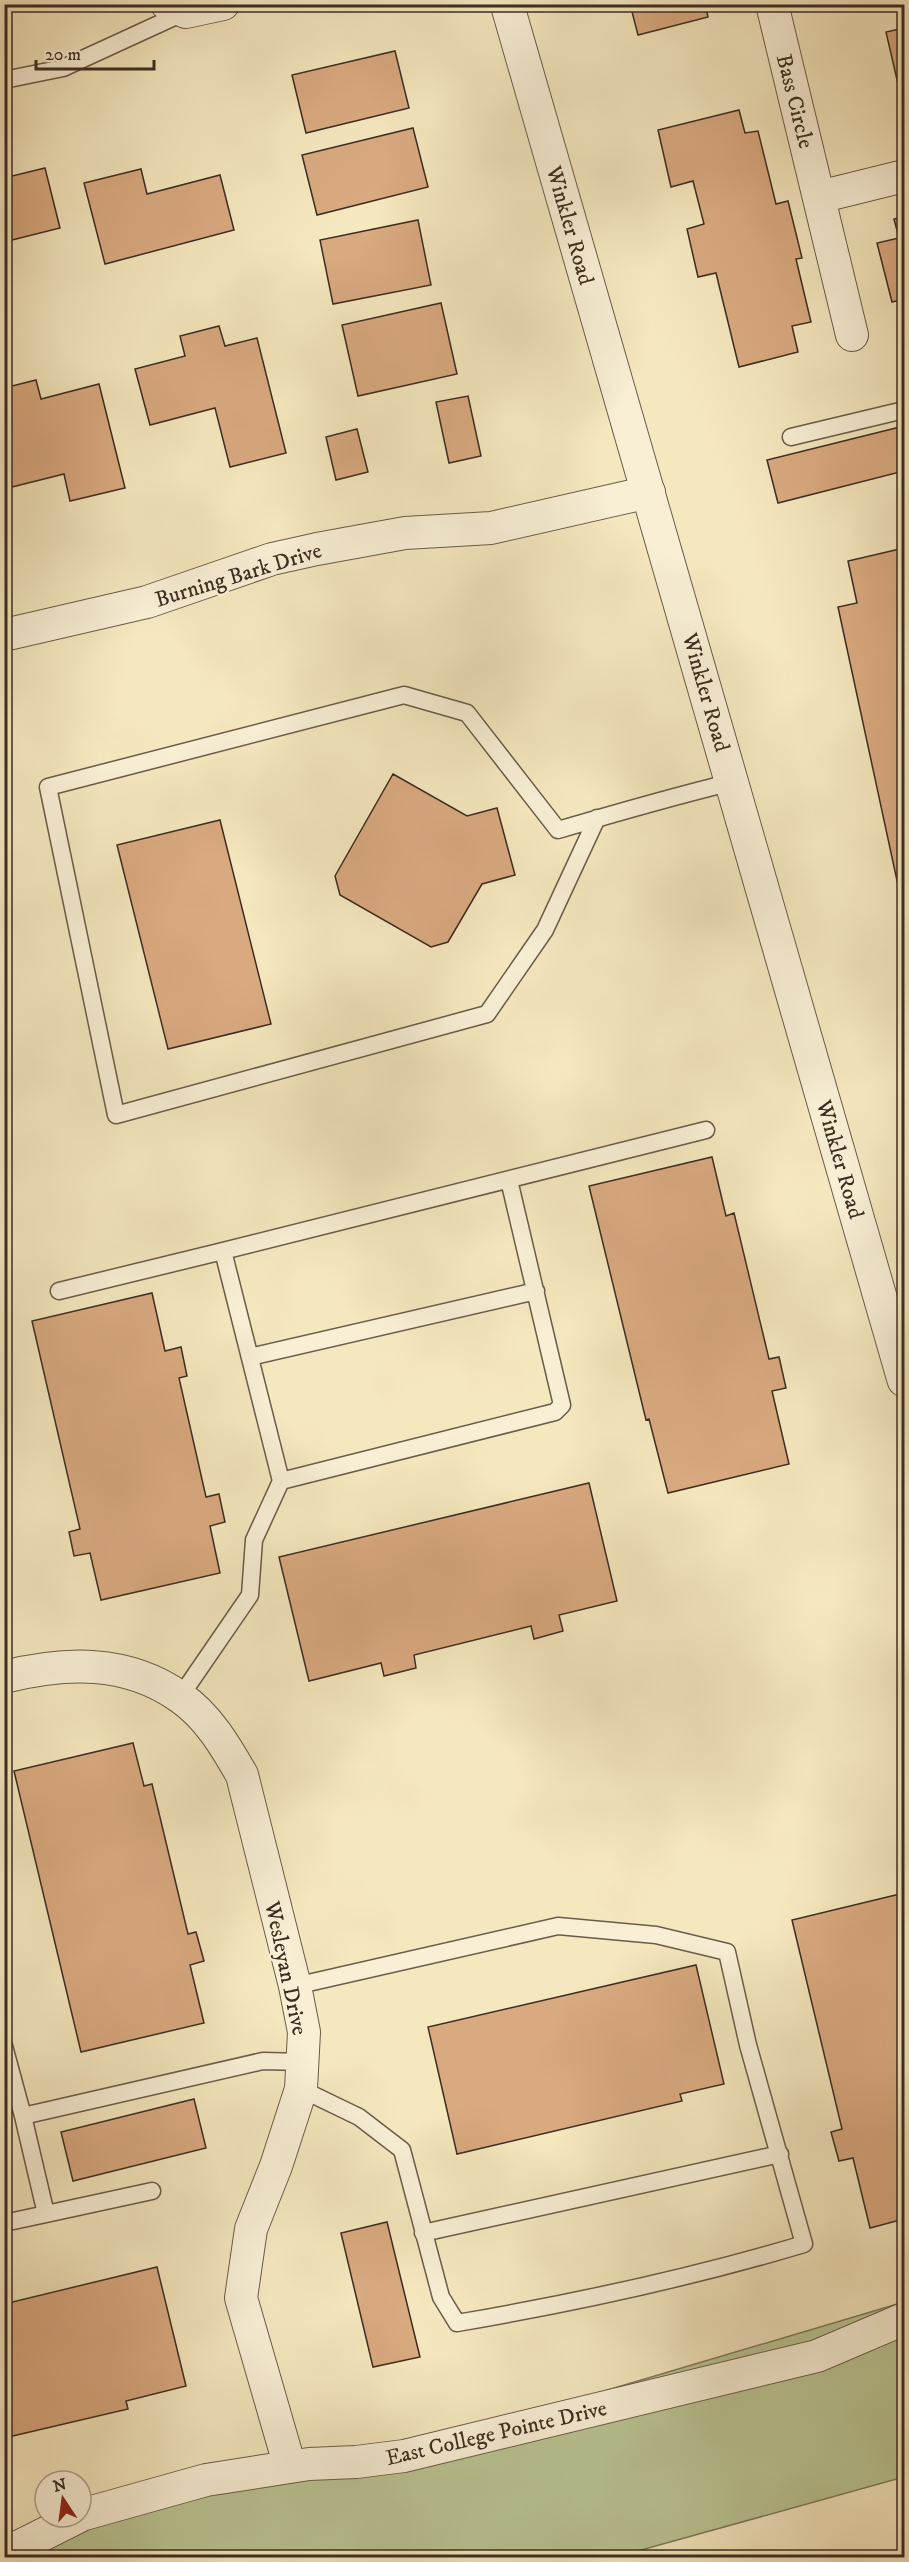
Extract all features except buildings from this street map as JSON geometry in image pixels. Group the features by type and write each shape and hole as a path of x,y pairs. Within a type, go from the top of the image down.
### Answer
{"street":[{"path":"176,8 223,4"},
{"name":"Winkler Road","path":"507,4 650,492 904,1378"},
{"name":"Bass Circle","path":"772,4 852,335"},
{"path":"819,197 904,176"},
{"name":"Burning Bark Drive","path":"4,635 147,602 272,559 317,549 405,533 491,528 650,492"},
{"name":"Wesleyan Drive","path":"4,1677 44,1668 76,1665 117,1670 151,1681 180,1697 211,1728 225,1745 242,1775 295,1986 304,2032 302,2075 276,2166 251,2229 241,2298 290,2467"},
{"name":"East College Pointe Drive","path":"93,2512 206,2480 290,2467 404,2456 817,2355 904,2319"},
{"name":"East College Pointe Drive","path":"4,2554 53,2529"}],"lane":[{"path":"4,80 63,68 176,8"},
{"path":"791,438 904,410"},
{"path":"597,819 545,930 488,1014 116,1115 48,787 404,695 467,713 558,830 597,819 733,782"},
{"path":"59,1291 706,1130"},
{"path":"281,1481 555,1412 562,1405 509,1180"},
{"path":"180,1697 250,1595 254,1540 281,1481 223,1251"},
{"path":"250,1357 536,1291"},
{"path":"23,2116 263,2061 302,2075 402,2150 441,2297 457,2323 567,2304 804,2244 748,2045 727,1952 656,1935 558,1926 295,1986"},
{"path":"4,2046 46,2214"},
{"path":"423,2233 780,2154"},
{"path":"4,2223 152,2191"}],"green space":[{"path":"904,2302 904,2477 616,2557 4,2557 52,2529 93,2529 93,2513 426,2444"}]}
